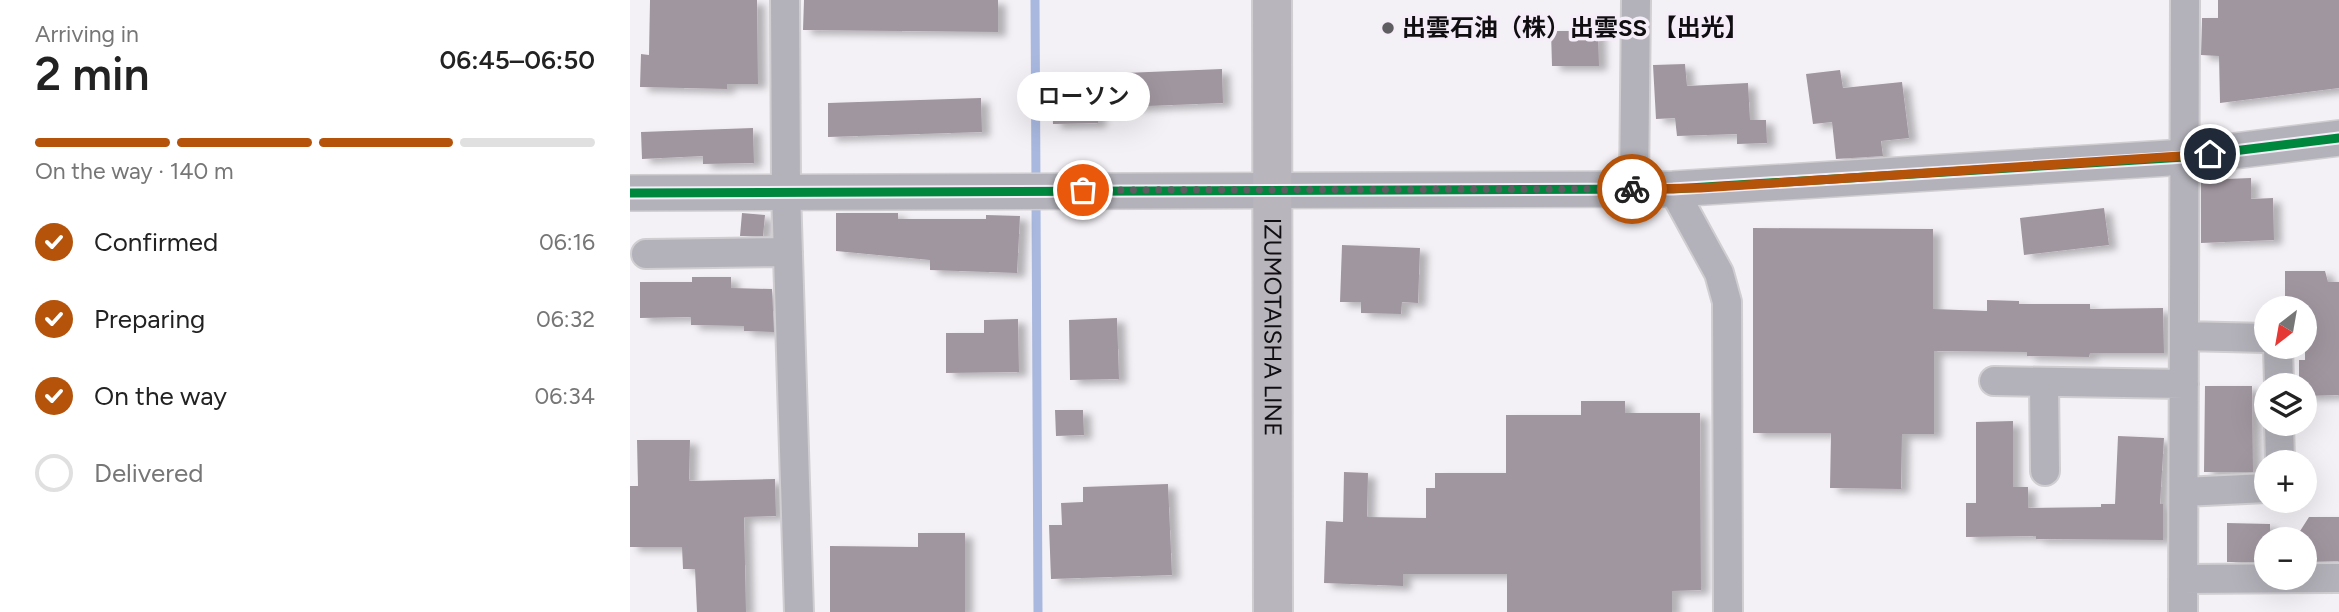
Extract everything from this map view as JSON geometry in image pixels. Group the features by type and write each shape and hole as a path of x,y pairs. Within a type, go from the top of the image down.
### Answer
{"main road":[{"name":"IZUMOTAISHA LINE","path":"1272,0 1273,612"}],"street":[{"path":"785,0 786,191 799,612"},
{"path":"1634,189 1636,0"},
{"path":"2183,612 2185,0"},
{"path":"630,193 1673,189 2185,158 2339,138"},
{"path":"1673,189 1719,273 1727,302 1728,612"},
{"path":"646,254 788,252"},
{"path":"2184,335 2254,338"},
{"path":"1994,381 2184,384"},
{"path":"2044,382 2045,471"},
{"path":"2184,492 2254,489"},
{"path":"2183,579 2339,578"}],"building":[{"path":"650,0 757,0 758,84 727,84 727,89 640,87 641,54 649,55"},
{"path":"804,0 998,0 998,32 803,30"},
{"path":"2218,0 2339,0 2339,88 2220,103 2219,56 2201,55 2202,18 2218,18"},
{"path":"1551,31 1598,31 1599,66 1552,66"},
{"path":"1685,64 1687,86 1748,83 1750,120 1766,120 1767,143 1737,144 1737,134 1677,136 1675,118 1656,119 1653,65"},
{"path":"1222,69 1223,103 1098,108 1098,123 1053,124 1051,76"},
{"path":"1840,70 1843,88 1902,82 1909,138 1881,141 1883,156 1836,159 1832,122 1813,124 1806,74"},
{"path":"981,98 982,132 828,137 828,103"},
{"path":"753,128 754,163 703,164 703,156 642,159 641,132"},
{"path":"2251,178 2251,199 2273,198 2274,240 2201,243 2201,180"},
{"path":"2104,208 2109,245 2024,255 2020,218"},
{"path":"742,213 765,215 763,236 740,236"},
{"path":"836,213 898,213 898,219 986,219 986,215 1020,216 1017,273 930,270 930,260 836,251"},
{"path":"1753,228 1933,229 1933,309 1987,311 1987,300 2019,301 2019,304 2090,304 2090,309 2163,308 2164,353 2090,353 2089,357 2027,356 2027,352 1934,351 1934,434 1902,434 1901,489 1830,488 1831,433 1753,433"},
{"path":"1342,245 1420,248 1418,303 1402,302 1401,314 1361,313 1361,302 1340,302"},
{"path":"2285,271 2325,271 2328,282 2339,282 2339,395 2317,396 2317,373 2299,373 2299,360 2317,359 2317,296 2285,296"},
{"path":"692,277 731,277 731,288 772,289 774,332 744,331 744,326 691,325 691,317 640,318 640,282 692,282"},
{"path":"1117,318 1119,379 1070,380 1069,320"},
{"path":"1018,319 1019,372 946,373 946,333 984,333 984,320"},
{"path":"2205,386 2252,386 2253,472 2204,472"},
{"path":"1581,401 1625,401 1625,413 1700,413 1701,590 1672,591 1672,612 1507,612 1507,574 1403,574 1403,586 1324,583 1326,521 1343,522 1344,472 1368,473 1367,517 1426,518 1426,488 1435,488 1435,473 1506,473 1506,415 1581,415"},
{"path":"1055,410 1083,410 1084,435 1056,436"},
{"path":"2013,421 2013,487 2028,487 2028,508 2101,507 2101,504 2115,504 2118,436 2164,438 2160,504 2163,504 2163,540 1966,537 1966,503 1976,503 1976,422"},
{"path":"637,440 690,440 689,481 775,479 776,516 744,517 746,612 697,612 695,569 683,569 682,547 630,547 630,486 638,486"},
{"path":"1168,484 1172,575 1051,579 1049,525 1062,525 1061,503 1083,502 1083,487"},
{"path":"2309,517 2339,517 2339,561 2317,562 2317,527 2303,527"},
{"path":"2227,523 2270,524 2270,527 2254,527 2254,562 2227,562"},
{"path":"918,533 965,533 965,612 830,612 830,546 918,547"}],"waterway":[{"path":"1035,0 1036,184"},
{"path":"1036,198 1038,612"}],"cycle path":[{"path":"630,193 1673,189 2185,157 2339,138"}],"way so far":[{"path":"1083,190 1632,189"}],"place":[{"name":"出雲石油（株）出雲SS 【出光】","path":"1388,28"},
{"name":"ローソン","path":"1083,190"}],"route":[{"path":"1632,189 1700,188 2185,158 2210,154"}]}
